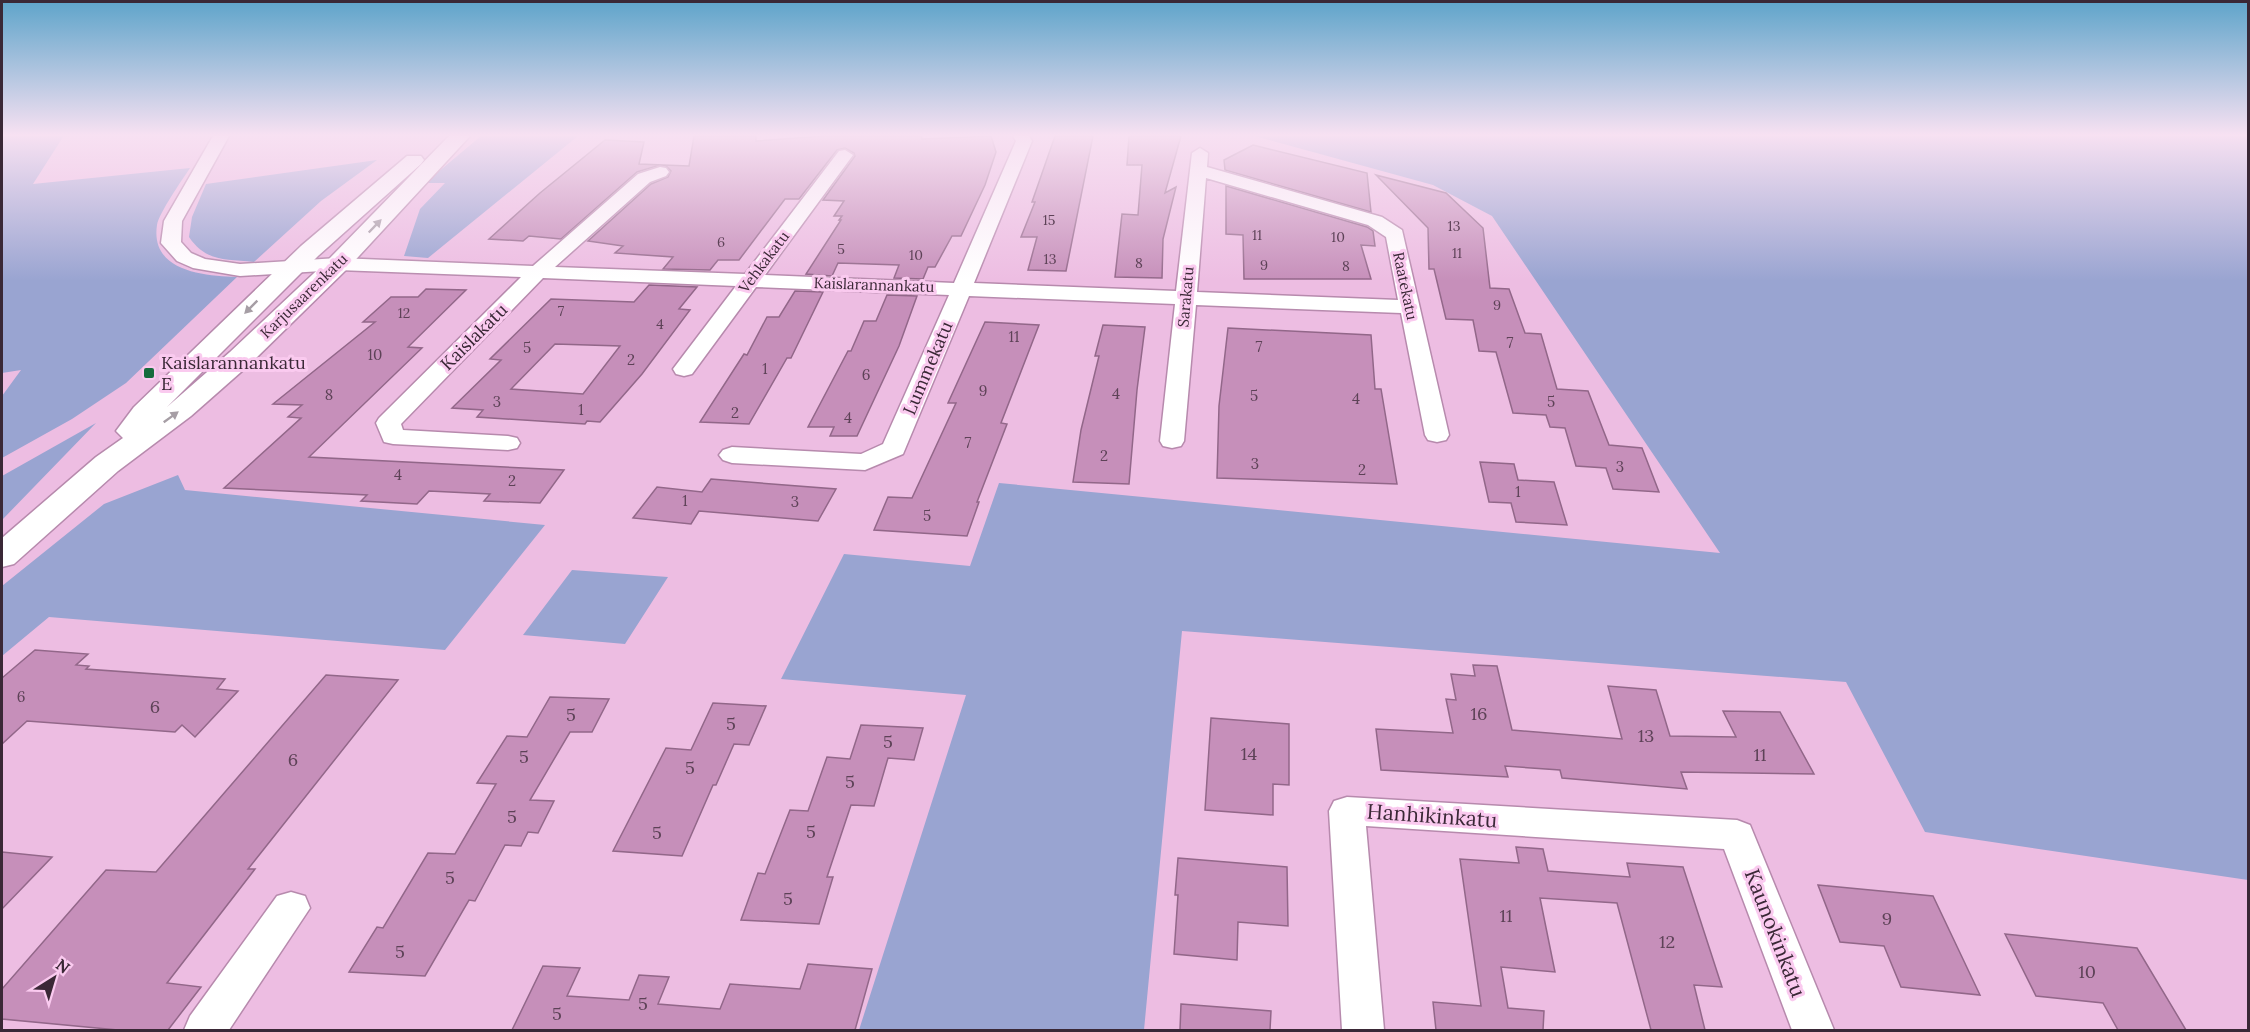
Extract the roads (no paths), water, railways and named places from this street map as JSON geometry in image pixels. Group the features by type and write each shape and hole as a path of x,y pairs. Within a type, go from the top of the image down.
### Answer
{"street":[{"name":"Kaislarannankatu","path":"194,184 173,221 171,243 184,257 200,264 240,270 338,264 1410,307"},
{"name":"Karjusaarenkatu","path":"107,464 144,413 294,267 383,184"},
{"name":"Karjusaarenkatu","path":"2,556 107,464 181,410 338,264 414,184"},
{"name":"Kaislakatu","path":"508,443 393,437 388,423 539,272 637,184"},
{"name":"Vehkakatu","path":"684,369 824,184"},
{"name":"Lummekatu","path":"732,455 865,462 894,449 1006,184"},
{"name":"Sarakatu","path":"1172,441 1197,184"},
{"name":"Raatekatu","path":"1265,184 1376,221 1395,234 1437,435"},
{"name":"Hanhikinkatu","path":"1363,1030 1347,811 1737,835"},
{"name":"Kaunokinkatu","path":"1737,835 1813,1030"},
{"path":"205,1030 291,908"}],"place":[{"name":"Kaislarannankatu E","path":"149,373"}]}
